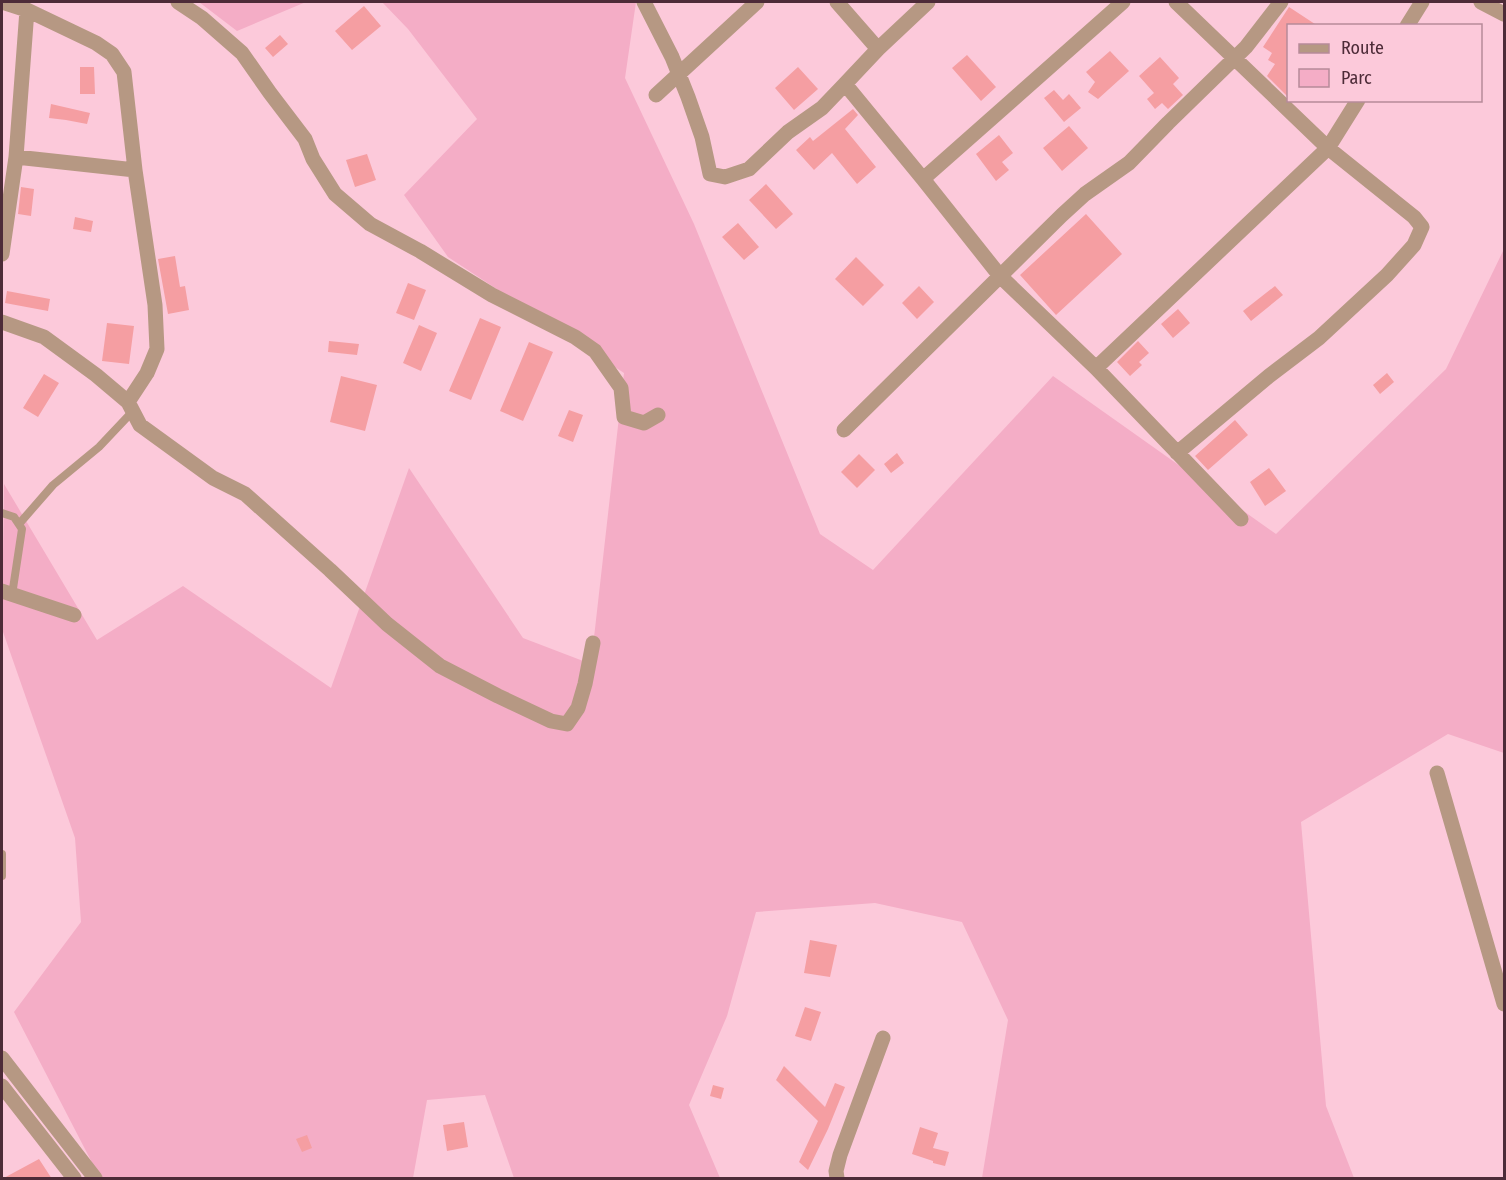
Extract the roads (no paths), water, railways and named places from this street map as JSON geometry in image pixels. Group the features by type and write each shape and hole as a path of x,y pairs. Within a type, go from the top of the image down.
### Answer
{"street":[{"path":"2,2 27,10 96,43 112,54 124,72 135,170 155,305 157,349 130,407"},
{"path":"178,2 202,18 242,53 305,139 313,159 335,194 370,224 420,251 492,295 575,338 595,351 621,388 624,417 644,423 658,415"},
{"path":"644,2 688,97 702,137 710,174 725,177 748,169 788,132 822,108 878,49 928,2"},
{"path":"656,95 757,2"},
{"path":"837,2 878,49"},
{"path":"923,179 1123,2"},
{"path":"1176,2 1328,148 1414,217 1422,227 1414,245 1387,275 1318,338 1178,453"},
{"path":"844,430 1085,194 1129,163 1246,47 1281,2"},
{"path":"1408,24 1422,2"},
{"path":"1481,2 1504,14"},
{"path":"2,254 16,157 27,10"},
{"path":"845,84 1000,276 1096,368 1241,519"},
{"path":"1096,368 1328,148 1357,102"},
{"path":"16,157 135,170"},
{"path":"2,322 44,337 96,375 130,407 140,425 213,478 245,494 387,624 440,666 551,721 567,724 578,708 593,643"},
{"path":"7,593 74,615"},
{"path":"1437,773 1504,1005"},
{"path":"837,1179 836,1171 840,1155 883,1038"},
{"path":"2,1058 95,1179"},
{"path":"2,1086 74,1179"}],"lane":[{"path":"19,524 53,485 99,447 130,407"},
{"path":"2,513 14,517 22,529 7,593"},
{"path":"2,854 2,876"}]}
